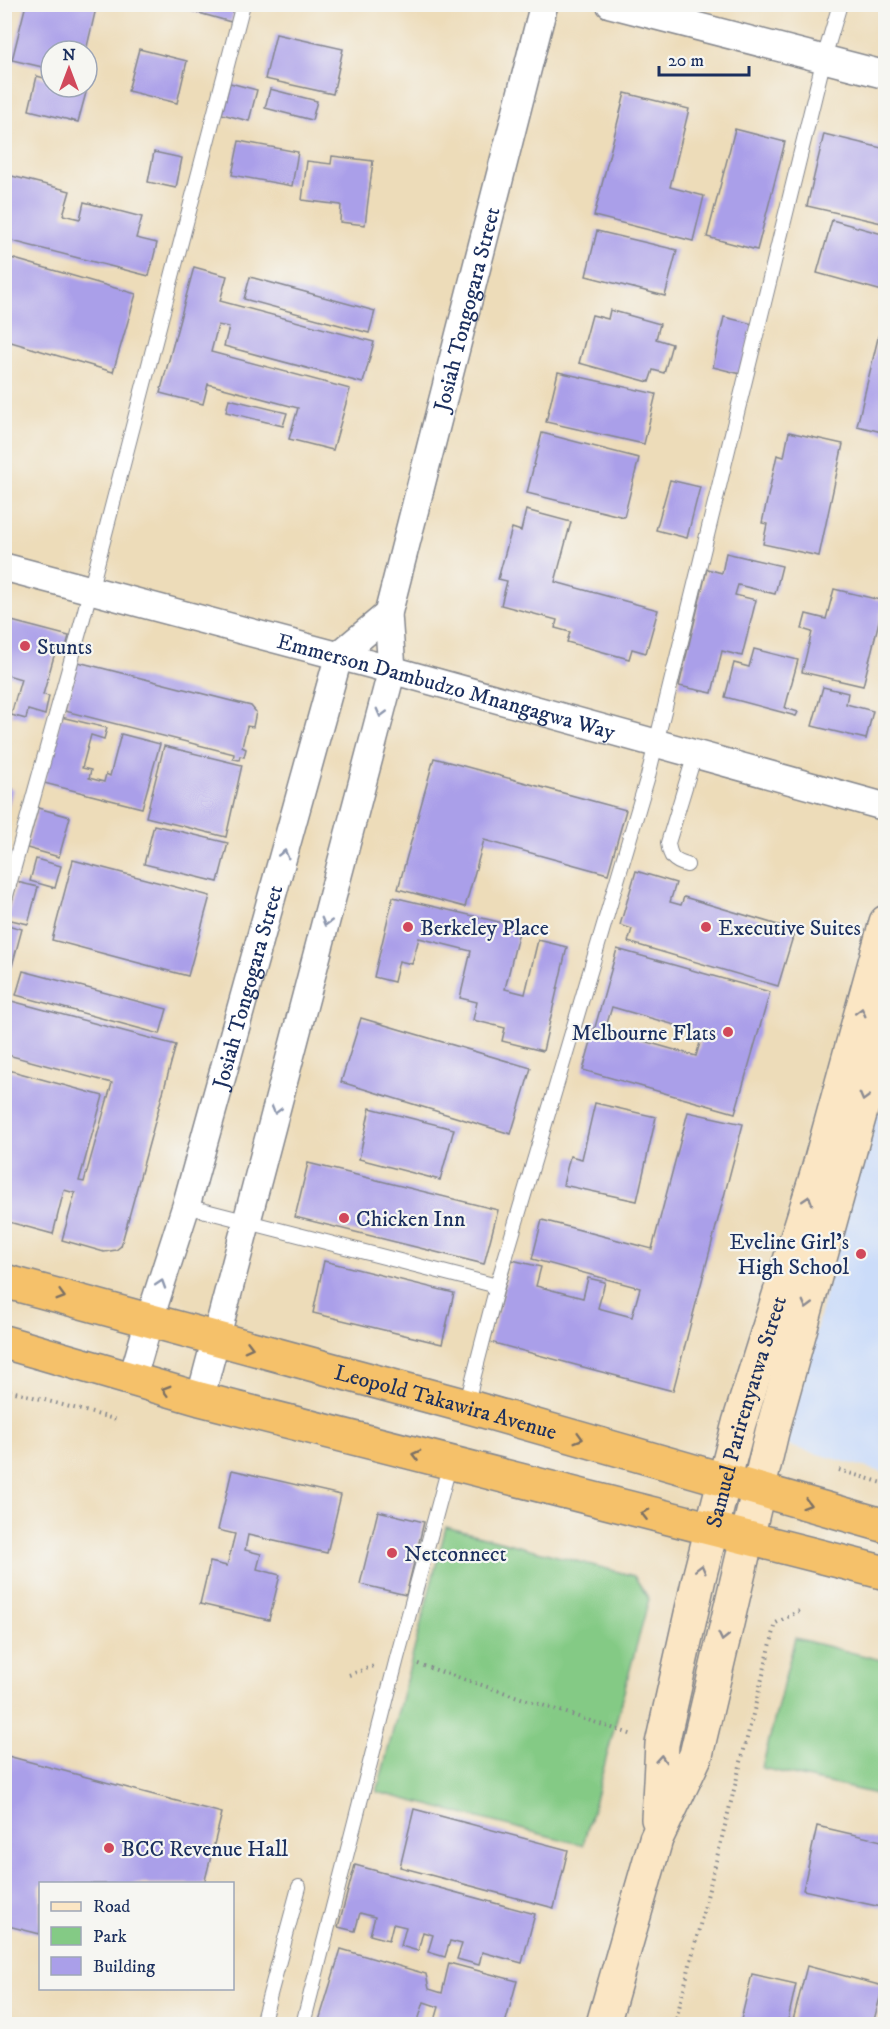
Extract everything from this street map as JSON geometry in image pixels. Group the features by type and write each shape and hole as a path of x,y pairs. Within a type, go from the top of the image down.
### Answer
{"highway":[{"name":"Leopold Takawira Avenue","path":"4,1281 466,1406 885,1526"},
{"path":"4,1342 200,1399 885,1573"}],"street":[{"name":"Josiah Tongogara Street","path":"200,1399 392,670 388,614 544,4"},
{"path":"610,4 885,75"},
{"name":"Emmerson Dambudzo Mnangagwa Way","path":"4,567 339,655 885,807"},
{"path":"339,655 388,614"},
{"name":"Josiah Tongogara Street","path":"132,1380 186,1206 339,655"},
{"name":"Samuel Parirenyatwa Street","path":"656,1839 662,1744 711,1530 739,1423 817,1174 885,922"},
{"name":"Samuel Parirenyatwa Street","path":"603,2025 656,1839 696,1755 758,1489 885,1020"}],"lane":[{"path":"4,903 90,590 243,4"},
{"path":"466,1406 496,1286 648,776 824,58 840,4"},
{"path":"687,865 674,861 670,855 668,843 695,754"},
{"path":"186,1206 496,1286"},
{"path":"303,2025 397,1658 450,1463"},
{"path":"262,2025 299,1887"}],"path":[{"path":"4,1389 118,1420"},
{"path":"839,1470 885,1484"},
{"path":"675,2025 776,1623 803,1609"},
{"path":"349,1675 397,1658 662,1744"}],"shaded area":[{"name":"Eveline Girl's High School","path":"885,1063 885,1473 786,1445"}],"green space":[{"path":"446,1527 634,1576 649,1599 583,1845 377,1792"},
{"path":"795,1638 885,1661 885,1796 762,1768"}],"building":[{"path":"26,4 97,4 89,39 39,39 39,66 12,60"},
{"path":"167,4 236,4 231,22"},
{"path":"276,34 343,49 333,94 265,79"},
{"path":"139,49 187,61 177,103 128,91"},
{"path":"37,76 39,77 39,99 84,99 78,122 29,110"},
{"path":"230,83 257,90 249,121 222,114"},
{"path":"270,89 317,101 312,120 265,108"},
{"path":"625,93 689,109 670,187 704,196 693,241 594,216"},
{"path":"735,129 785,142 757,250 707,237"},
{"path":"824,134 886,149 886,224 807,206"},
{"path":"239,141 298,152 292,186 232,175"},
{"path":"154,152 182,158 176,188 148,182"},
{"path":"332,156 373,161 365,225 340,222 341,205 302,200 307,161 331,164"},
{"path":"4,174 70,191 63,215 80,219 84,202 142,217 136,238 157,243 149,276 4,239"},
{"path":"832,220 886,235 886,292 817,273"},
{"path":"597,231 677,250 665,296 586,276"},
{"path":"4,256 136,294 113,372 4,340"},
{"path":"194,267 227,276 220,301 374,342 363,383 224,346 229,327 218,325 211,352 350,389 333,450 289,439 298,408 208,384 203,404 160,393"},
{"path":"250,277 375,311 369,333 244,299"},
{"path":"610,310 660,324 656,339 672,344 664,373 653,370 649,382 579,363 592,315 608,319"},
{"path":"724,317 753,324 741,374 713,367"},
{"path":"883,317 886,318 886,433 857,426"},
{"path":"558,372 656,394 644,444 546,422"},
{"path":"229,399 287,413 283,426 226,412"},
{"path":"789,432 843,444 819,556 763,544 767,524 762,523 777,455 784,457"},
{"path":"542,433 639,458 624,517 527,493"},
{"path":"670,480 700,487 687,538 656,530"},
{"path":"526,510 571,522 555,582 658,610 646,653 632,649 629,659 567,642 570,632 555,628 557,620 501,605 507,581 498,579 512,528 521,531"},
{"path":"726,553 782,566 775,594 738,585 735,595 756,600 742,656 722,651 712,693 679,686 707,569 722,573"},
{"path":"834,589 884,601 863,686 802,672 812,632 802,629 806,614 826,619"},
{"path":"4,619 69,636 65,651 56,649 43,695 49,696 45,715 28,710 26,719 11,715 21,679 4,674"},
{"path":"754,649 798,660 785,708 798,712 796,716 725,697 734,663 749,667"},
{"path":"78,662 251,706 256,712 253,727 247,726 242,747 246,749 244,757 240,756 239,760 233,759 234,754 65,711"},
{"path":"823,687 848,693 846,704 873,711 866,739 812,726"},
{"path":"61,717 107,728 104,739 91,735 82,768 91,770 89,778 104,782 106,774 110,776 121,734 160,744 142,808 44,783"},
{"path":"164,746 242,765 226,837 146,817"},
{"path":"434,758 626,810 608,874 484,840 465,907 398,889"},
{"path":"4,787 13,789 5,819 4,819"},
{"path":"38,808 70,817 59,857 27,848"},
{"path":"154,825 228,843 218,882 144,864"},
{"path":"36,859 61,866 55,888 30,881"},
{"path":"73,860 210,896 188,976 52,940"},
{"name":"Executive Suites","path":"636,871 676,883 670,902 681,905 684,897 795,930 778,986 628,942 632,929 620,925"},
{"path":"17,882 38,887 28,924 7,919"},
{"path":"393,897 520,927 505,989 525,994 538,940 567,947 543,1051 502,1041 505,1028 473,1020 477,1002 460,998 471,951 419,938 412,964 399,961 394,982 374,977"},
{"path":"4,924 22,929 12,966 4,964"},
{"name":"Melbourne Flats","path":"617,949 770,992 735,1113 583,1070","holes":["612,1007 703,1033 696,1056 605,1030"]},
{"path":"23,971 167,1009 160,1034 16,995"},
{"path":"4,999 176,1045 121,1246 116,1250 104,1252 62,1240 75,1193 64,1190 53,1234 5,1221 5,1069 103,1096 79,1181 84,1182 112,1083 4,1054"},
{"path":"361,1018 531,1068 511,1134 341,1082"},
{"path":"595,1103 656,1117 637,1201 563,1185 570,1156 582,1159"},
{"path":"370,1108 454,1129 440,1180 359,1159"},
{"path":"688,1112 743,1124 673,1391 490,1342 512,1260 541,1267 536,1286 583,1298 588,1278 605,1282 598,1308 632,1317 640,1288 532,1259 542,1220 652,1249"},
{"path":"308,1163 498,1210 484,1264 295,1217"},
{"path":"324,1261 454,1293 442,1344 313,1313"},
{"path":"232,1470 341,1495 327,1553 248,1535 245,1550 261,1554 257,1569 280,1575 269,1620 200,1604 210,1562 227,1566 235,1534 218,1530"},
{"name":"Netconnect","path":"378,1511 424,1522 406,1595 360,1584"},
{"name":"BCC Revenue Hall","path":"4,1755 222,1813 205,1882 39,1882 39,1934 4,1925"},
{"path":"414,1809 568,1850 554,1908 400,1867"},
{"path":"817,1826 886,1842 886,1908 803,1890"},
{"path":"355,1865 535,1914 522,1963 482,1952 479,1965 457,1959 462,1944 450,1941 445,1957 428,1952 433,1935 423,1932 418,1951 401,1946 406,1927 393,1924 389,1940 370,1935 375,1917 360,1913 355,1931 338,1927"},
{"path":"341,1949 426,1974 429,1989 442,1993 449,1963 517,1981 505,2024 434,2024 439,2007 424,2002 417,2024 318,2024"},
{"path":"807,1966 883,1986 873,2024 792,2024"},
{"path":"752,1974 796,1984 787,2024 740,2024"}],"place":[{"name":"Stunts","path":"25,646"},
{"name":"Berkeley Place","path":"408,927"},
{"name":"Executive Suites","path":"706,927"},
{"name":"Melbourne Flats","path":"728,1032"},
{"name":"Chicken Inn","path":"344,1218"},
{"name":"Eveline Girl's High School","path":"861,1254"},
{"name":"Netconnect","path":"392,1553"},
{"name":"BCC Revenue Hall","path":"109,1848"}]}
